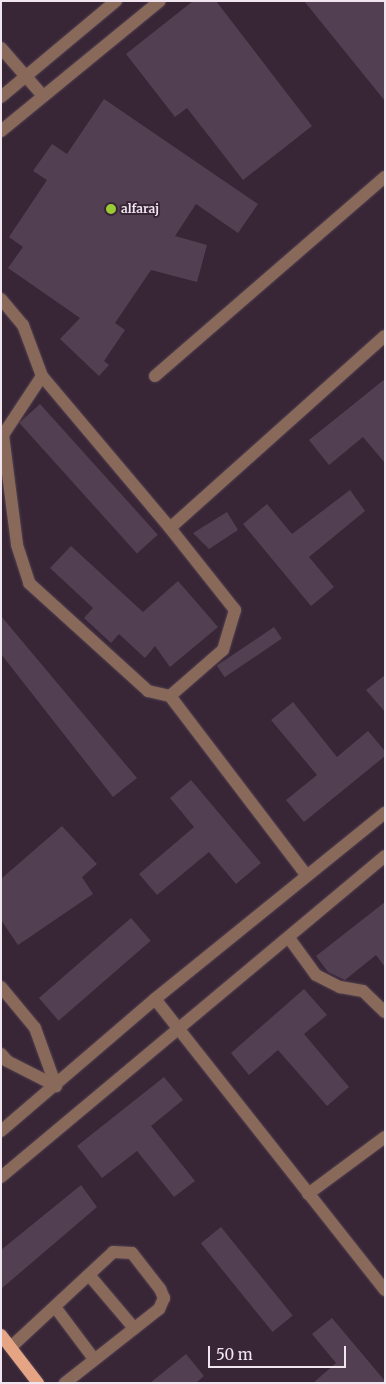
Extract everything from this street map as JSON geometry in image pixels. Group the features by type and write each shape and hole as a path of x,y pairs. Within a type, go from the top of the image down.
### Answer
{"main road":[{"path":"1,1336 12,1346 38,1383"}],"street":[{"path":"1,96 116,1"},
{"path":"2,129 160,1"},
{"path":"1,48 43,96"},
{"path":"155,376 385,178"},
{"path":"1,299 23,325 42,376 170,528 235,610 223,650 170,696"},
{"path":"170,528 385,336"},
{"path":"42,376 3,435 17,545 29,583 148,691 170,696 308,876"},
{"path":"1,1131 56,1086 155,999 385,813"},
{"path":"1,1177 385,856"},
{"path":"289,938 316,975 340,987 363,991 385,1012"},
{"path":"1,987 35,1028 56,1086"},
{"path":"155,999 385,1290"},
{"path":"1,1054 56,1086"},
{"path":"308,1194 385,1137"},
{"path":"12,1346 113,1252 132,1253 164,1298 159,1309 65,1383"},
{"path":"89,1275 134,1328"},
{"path":"55,1307 94,1360"}],"building":[{"path":"193,1 216,1 312,126 243,180 187,108 175,117 126,54"},
{"path":"304,1 385,1 385,101"},
{"name":"alfaraj","path":"104,99 258,204 238,233 196,204 175,236 207,245 197,282 151,270 115,323 125,330 104,361 109,365 99,376 60,339 80,318 8,268 23,247 9,237 47,180 33,171 52,144 67,154"},
{"path":"385,379 385,463 363,437 329,465 309,440"},
{"path":"40,404 158,535 137,554 19,423"},
{"path":"350,490 365,511 309,557 334,587 311,606 243,524 267,504 292,534"},
{"path":"227,512 238,530 209,549 193,533"},
{"path":"71,546 143,612 178,581 218,627 170,667 155,646 145,658 119,634 111,643 84,618 93,608 50,568"},
{"path":"1,616 137,778 113,797 1,654"},
{"path":"274,627 282,639 225,677 217,666"},
{"path":"385,675 385,712 366,690"},
{"path":"293,702 337,757 368,731 385,751 385,756 304,822 286,800 317,775 271,720"},
{"path":"191,780 261,863 236,884 209,852 157,895 139,874 194,827 170,798"},
{"path":"62,826 97,864 82,877 93,894 18,945 1,920 1,879"},
{"path":"385,902 385,967 376,955 345,980 328,972 316,956"},
{"path":"131,918 151,941 59,1021 39,998"},
{"path":"304,989 327,1015 304,1034 349,1087 327,1106 278,1050 249,1075 231,1053"},
{"path":"164,1077 183,1100 151,1126 195,1181 174,1197 137,1151 102,1178 77,1146"},
{"path":"81,1185 97,1207 1,1289 1,1250"},
{"path":"221,1227 293,1316 273,1332 201,1243"},
{"path":"332,1318 385,1383 313,1383 336,1363 312,1334"},
{"path":"186,1354 204,1376 196,1383 150,1383"}],"place":[{"name":"alfaraj","path":"111,209"}]}
